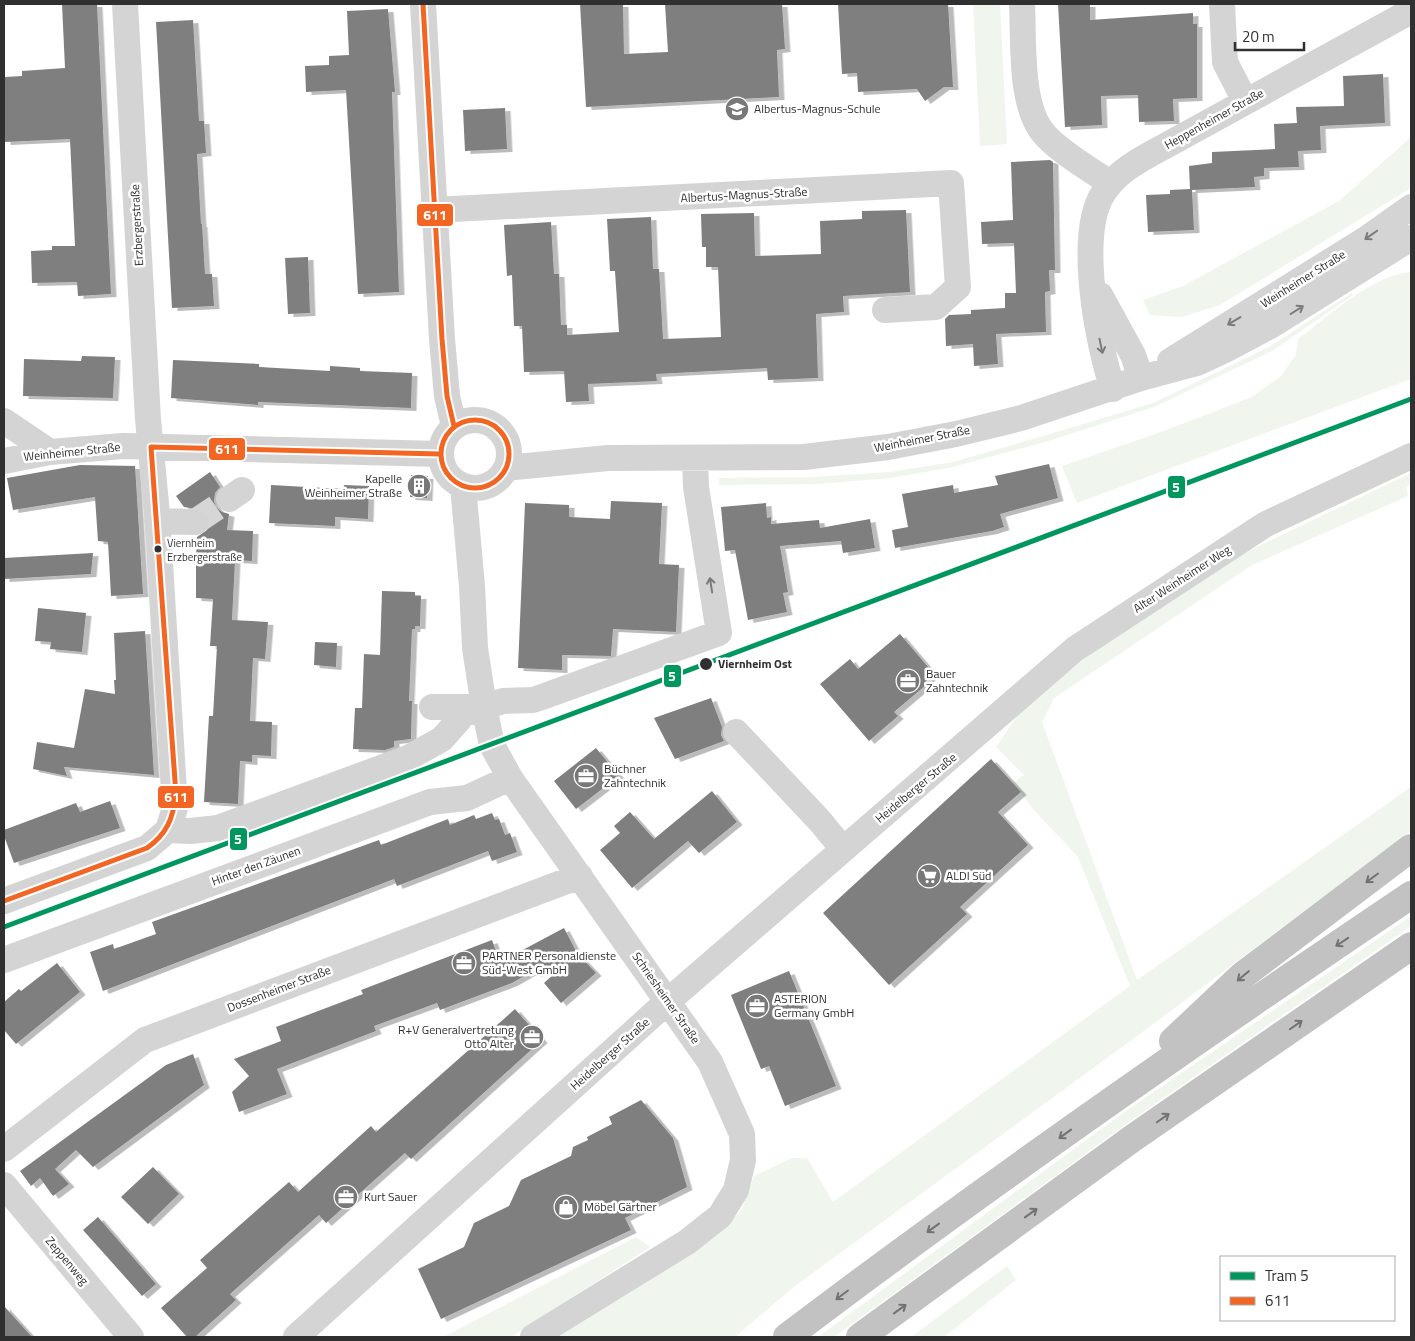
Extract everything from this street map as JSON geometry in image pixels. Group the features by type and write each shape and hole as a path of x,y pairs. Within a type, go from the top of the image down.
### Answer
{"highway":[{"path":"1104,1105 1242,976 1411,848"},
{"path":"786,1337 881,1265 1104,1105 1411,895"},
{"path":"860,1337 1134,1138 1411,946"}],"street":[{"name":"Erzbergerstraße","path":"125,4 151,447 176,795 175,808 168,830"},
{"path":"423,4 442,339 456,378 465,423"},
{"path":"1022,4 1025,77 1034,118 1045,135 1110,184"},
{"path":"1222,4 1225,62 1245,101"},
{"name":"Heppenheimer Straße","path":"1113,389 1099,341 1090,256 1093,224 1099,202 1110,184 1136,163 1396,12"},
{"name":"Albertus-Magnus-Straße","path":"434,210 951,184 958,287 936,307 885,310"},
{"name":"Weinheimer Straße","path":"1141,378 1333,259 1411,207"},
{"name":"Weinheimer Straße","path":"507,457 695,459 804,456 888,447 956,434 1020,418 1113,389 1141,378 1196,363 1272,325 1411,238"},
{"name":"Heppenheimer Straße","path":"1092,281 1133,355 1141,378"},
{"path":"4,421 50,452"},
{"path":"486,421 496,427 504,436 507,457 494,482 474,486 446,474 440,454 444,438 465,423 486,421"},
{"name":"Weinheimer Straße","path":"4,461 50,452 114,446 440,454"},
{"name":"Alter Weinheimer Weg","path":"975,737 1075,649 1266,524 1411,456"},
{"path":"4,901 146,848 168,830 190,831 218,828 408,758 442,739 464,714 503,701 533,700 719,633 696,487 695,459"},
{"name":"Schriesheimer Straße","path":"474,486 472,586 475,648 492,744 510,778 710,1062 742,1134 743,1160 736,1190 720,1216 688,1242 533,1337"},
{"path":"157,521 195,522"},
{"path":"432,707 484,707"},
{"path":"736,732 820,820 843,849"},
{"name":"Heidelberger Straße","path":"296,1337 668,1001 975,737"},
{"name":"Hinter den Zäunen","path":"4,960 430,802 467,798 510,778"},
{"name":"Dossenheimer Straße","path":"4,1149 145,1040 580,876"},
{"name":"Zeppenweg","path":"4,1185 131,1337"}],"shaded area":[{"path":"973,4 1000,4 1007,144 980,146"},
{"path":"1411,137 1411,188 1220,305 1182,317 1150,315 1143,300 1183,286 1339,201"},
{"path":"1411,272 1411,379 1077,503 1062,466 1161,432 1252,397 1281,376 1296,355 1298,339 1337,308 1381,280"},
{"path":"1352,293 1353,295 1272,351 1154,407 1045,442 953,467 891,478 816,484 719,485 719,478 816,477 890,472 953,462 1153,403 1269,347"},
{"path":"1411,473 1411,484 1406,487 1408,496 1252,565 1054,698 1042,722 1137,980 1411,787 1411,831 1152,1025 795,1286 735,1337 558,1337 649,1281 720,1233 742,1209 754,1176 792,1158 807,1158 833,1202 1130,986 1078,857 1034,810 1013,783 1024,775 996,747 1022,709 1107,641 1240,555"},
{"path":"1411,916 1411,926 1129,1122 834,1337 818,1337 1123,1113"},
{"path":"636,1237 650,1247 511,1337 443,1337"},
{"path":"1007,1266 1016,1280 944,1337 911,1337"}],"building":[{"path":"62,4 97,4 111,294 78,296 77,282 32,283 31,251 52,250 52,246 75,246 70,139 5,142 5,77 22,76 22,71 65,68"},
{"path":"580,4 623,4 624,54 668,52 665,4 782,4 785,49 777,50 779,97 586,107"},
{"path":"838,4 948,4 953,87 944,87 925,101 917,89 858,92 857,73 842,74"},
{"path":"1058,4 1090,4 1090,20 1193,13 1193,24 1197,24 1197,98 1173,99 1174,121 1139,122 1138,95 1101,96 1102,125 1065,127"},
{"path":"388,9 395,92 392,92 399,292 358,294 346,90 306,92 305,66 329,65 329,56 349,55 347,11"},
{"path":"193,20 199,121 204,121 206,153 197,154 201,224 205,274 212,274 214,306 172,308 156,22"},
{"path":"1383,74 1385,123 1320,126 1321,150 1298,151 1299,167 1264,168 1264,176 1254,177 1255,187 1192,190 1194,230 1148,232 1146,195 1170,194 1170,190 1190,189 1189,166 1212,163 1212,152 1275,149 1274,124 1297,123 1296,107 1344,106 1343,76"},
{"path":"505,108 507,149 465,151 463,110"},
{"path":"1050,160 1053,162 1055,270 1049,270 1050,291 1045,292 1046,332 996,334 998,364 974,366 973,344 946,346 945,319 949,315 971,314 971,310 1005,308 1005,293 1016,293 1014,243 982,244 981,222 1013,220 1011,162"},
{"path":"906,210 910,292 843,296 844,312 816,314 818,378 768,380 767,368 656,374 657,381 588,384 589,401 566,402 564,371 524,372 522,326 514,326 512,275 507,276 504,225 551,222 554,274 559,274 561,325 567,325 567,335 619,332 615,271 610,271 607,219 651,217 653,269 659,269 663,339 721,337 718,267 706,267 706,247 702,247 701,214 754,213 755,256 821,254 820,221 862,219 862,211"},
{"path":"308,257 310,313 288,314 285,258"},
{"path":"82,356 115,357 113,398 23,396 24,359 81,361"},
{"path":"173,360 259,364 259,367 330,371 330,366 360,368 360,371 412,373 411,408 258,402 258,405 171,398"},
{"path":"1049,464 1058,498 1000,514 1004,527 992,531 895,548 892,530 908,527 902,494 953,485 954,493 998,485 995,476"},
{"path":"80,465 135,466 143,594 111,596 108,542 98,541 95,497 13,510 7,478"},
{"path":"210,472 220,487 215,493 214,501 216,507 222,512 229,514 227,530 253,531 252,561 235,560 232,620 268,622 265,659 253,658 250,721 272,722 271,756 252,755 252,762 240,761 238,804 204,802 209,716 213,716 217,646 210,646 213,599 196,598 196,558 197,537 207,530 210,522 208,515 203,510 184,507 176,496"},
{"name":"Kapelle Weinheimer Straße","path":"411,475 428,476 427,498 410,497"},
{"path":"271,485 343,489 344,485 369,486 368,519 335,517 335,526 269,523"},
{"path":"611,501 662,503 659,564 679,565 676,632 613,629 611,656 562,655 562,670 518,668 525,503 569,505 569,517 610,519"},
{"path":"766,503 767,518 771,517 771,524 819,520 820,528 870,519 875,548 843,553 841,541 780,546 788,592 783,593 787,612 748,620 735,550 725,551 721,507"},
{"path":"93,553 91,574 4,579 4,558"},
{"path":"382,591 415,592 415,596 421,596 420,626 415,626 415,629 412,629 409,701 412,701 411,739 394,741 394,747 385,750 353,749 355,708 362,708 364,654 380,655"},
{"path":"38,608 86,613 82,652 50,649 51,642 35,641"},
{"path":"145,631 154,775 64,767 67,776 33,769 37,742 74,748 85,689 115,694 114,633"},
{"path":"900,634 934,674 924,683 926,685 894,712 898,716 869,741 820,684 850,659 858,669"},
{"path":"315,642 337,643 336,667 314,665"},
{"path":"711,698 722,727 721,735 724,741 675,759 654,718"},
{"path":"596,748 619,776 576,809 554,781"},
{"name":"ALDI Süd","path":"991,759 1021,792 998,812 1028,845 960,907 967,914 889,985 823,913"},
{"path":"712,791 737,822 699,853 688,841 632,888 600,850 620,833 614,826 630,812 654,839"},
{"path":"110,801 120,828 14,863 4,836 4,830 76,803 80,812"},
{"path":"492,813 495,820 499,819 505,835 510,833 517,852 492,861 488,851 397,886 394,879 103,991 90,952 113,944 114,949 156,934 152,922 379,840 381,845 448,819 450,825 474,815 476,819"},
{"path":"564,928 577,953 596,973 561,1003 544,983 566,963 536,974 533,971 512,983 440,1010 437,1003 374,1026 376,1031 277,1069 287,1094 239,1112 232,1092 249,1076 234,1059 281,1041 276,1027 363,994 361,990 492,940 500,962"},
{"path":"57,963 80,992 16,1044 4,1030 4,1002 19,989 21,991"},
{"path":"789,971 836,1086 785,1106 769,1066 761,1069 731,995"},
{"path":"515,1009 542,1040 411,1159 405,1153 326,1223 319,1215 230,1294 236,1300 195,1337 187,1337 161,1308 207,1268 200,1260 289,1182 298,1192 371,1126 376,1132"},
{"path":"193,1054 204,1085 93,1167 76,1150 55,1169 69,1184 53,1196 40,1178 31,1186 20,1171 166,1065"},
{"name":"Möbel Gärtner","path":"641,1100 673,1138 687,1187 625,1218 631,1230 441,1319 418,1269 464,1247 474,1223 509,1206 521,1180 571,1156 573,1147 588,1140 587,1137 612,1124 609,1117"},
{"path":"153,1167 179,1194 148,1224 121,1197"},
{"path":"98,1217 156,1284 142,1296 83,1230"},
{"path":"4,1306 32,1337 4,1337"}],"tunnel":[{"path":"195,522 229,499"}],"tram line":[{"name":"5","path":"4,927 1411,399"}],"transit line":[{"name":"611","path":"423,4 442,339 447,396 454,426"},
{"name":"611","path":"482,420 494,426 503,435 509,447 509,454 507,467 499,478 482,488 468,488 451,478 443,467 441,447 451,430 462,422 482,420"},
{"name":"611","path":"4,901 147,848 160,837 171,818 176,795 151,447 440,454"}],"place":[{"name":"Albertus-Magnus-Schule","path":"737,109"},
{"name":"Kapelle Weinheimer Straße","path":"419,486"},
{"name":"Viernheim Erzbergerstraße","path":"158,549"},
{"name":"Viernheim Ost","path":"706,664"},
{"name":"Bauer Zahntechnik","path":"908,681"},
{"name":"Büchner Zahntechnik","path":"586,776"},
{"name":"ALDI Süd","path":"929,876"},
{"name":"PARTNER Personaldienste Süd-West GmbH","path":"464,963"},
{"name":"ASTERION Germany GmbH","path":"757,1006"},
{"name":"R+V Generalvertretung Otto Alter","path":"532,1037"},
{"name":"Kurt Sauer","path":"346,1197"},
{"name":"Möbel Gärtner","path":"566,1207"}]}
